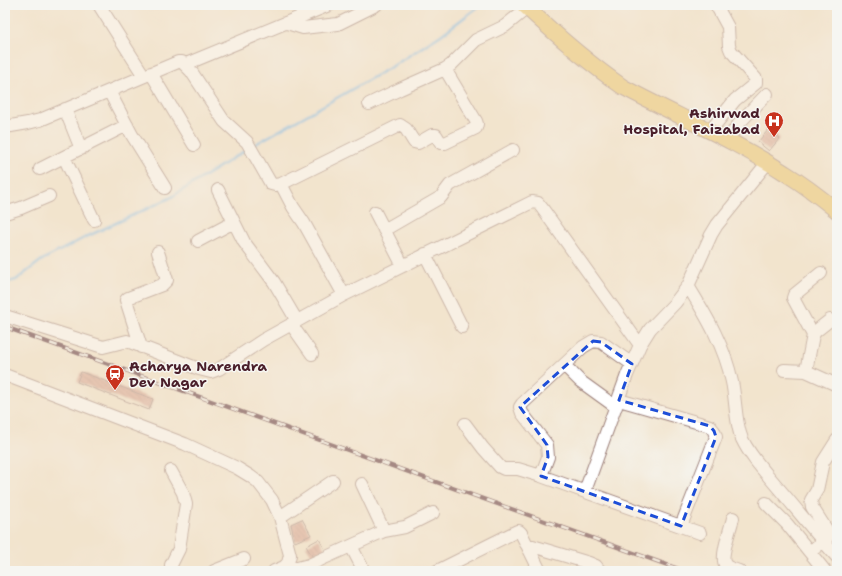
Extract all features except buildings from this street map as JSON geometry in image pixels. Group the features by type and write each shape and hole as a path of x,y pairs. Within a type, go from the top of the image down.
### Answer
{"main road":[{"path":"525,6 582,56 623,87 768,162 786,173 837,211"}],"street":[{"path":"100,5 194,145"},
{"path":"186,64 329,5"},
{"path":"286,23 302,28 338,24 376,5"},
{"path":"710,131 735,100 756,83 756,79 731,51 729,46 728,28 716,5"},
{"path":"369,104 451,65 476,40 505,26 525,6"},
{"path":"5,127 28,123 178,62 182,62 186,64 224,121 247,142 271,184 275,185 281,184 400,125 406,129 414,142 418,143 432,135 436,135 441,143 445,143 476,128 476,121 446,68"},
{"path":"109,91 127,125 165,188"},
{"path":"727,140 741,121 767,94"},
{"path":"65,109 81,149"},
{"path":"40,170 127,125"},
{"path":"384,230 441,197 450,185 513,150"},
{"path":"64,157 94,220"},
{"path":"586,491 640,345 650,329 679,299 688,286 714,230 768,162"},
{"path":"281,184 344,295"},
{"path":"218,190 252,254 268,274 312,354"},
{"path":"5,213 49,196"},
{"path":"5,316 103,347 127,341 199,369 211,372 219,369 263,340 344,295 532,202 538,203 640,345"},
{"path":"375,212 403,266"},
{"path":"198,241 234,222"},
{"path":"141,347 126,300 162,285 167,280 158,252"},
{"path":"425,254 462,327"},
{"path":"813,335 793,298 794,295 821,273"},
{"path":"688,286 708,318 723,351 732,382 738,424 742,437 756,460 837,556"},
{"path":"806,371 813,335 830,320"},
{"path":"541,476 548,457 547,445 522,413 520,407 583,347 597,341 601,342 632,364"},
{"path":"564,365 580,381 617,404 710,426 714,431 716,437 681,526"},
{"path":"784,370 806,371 837,385"},
{"path":"5,375 185,444 242,470 258,482 263,488 272,500 280,517 290,555 288,563 279,569"},
{"path":"465,424 500,467 518,469 541,476 700,533"},
{"path":"810,552 828,535 828,532 811,503 817,490 823,462 837,440"},
{"path":"171,471 183,493 186,504 179,549 171,565 171,571"},
{"path":"280,517 333,482"},
{"path":"362,484 384,531"},
{"path":"766,503 787,524 825,571"},
{"path":"279,569 304,567 384,531 405,527 433,513"},
{"path":"733,518 724,553 724,564 739,571"},
{"path":"437,571 517,531 521,534 540,571"},
{"path":"526,544 589,563 596,566 600,571"},
{"path":"351,546 364,571"},
{"path":"214,571 244,559"}],"highlighted area":[{"path":"593,341 601,342 632,364 619,400 710,426 716,437 681,526 541,476 548,457 547,445 520,407"}],"waterway":[{"path":"252,146 393,66 441,35 478,7"},
{"path":"5,283 16,280 42,260 86,237 170,198 246,150"}],"railway":[{"path":"5,327 684,571"}],"place":[{"name":"Ashirwad Hospital, Faizabad","path":"774,138"},
{"name":"Acharya Narendra Dev Nagar","path":"115,391"}]}
